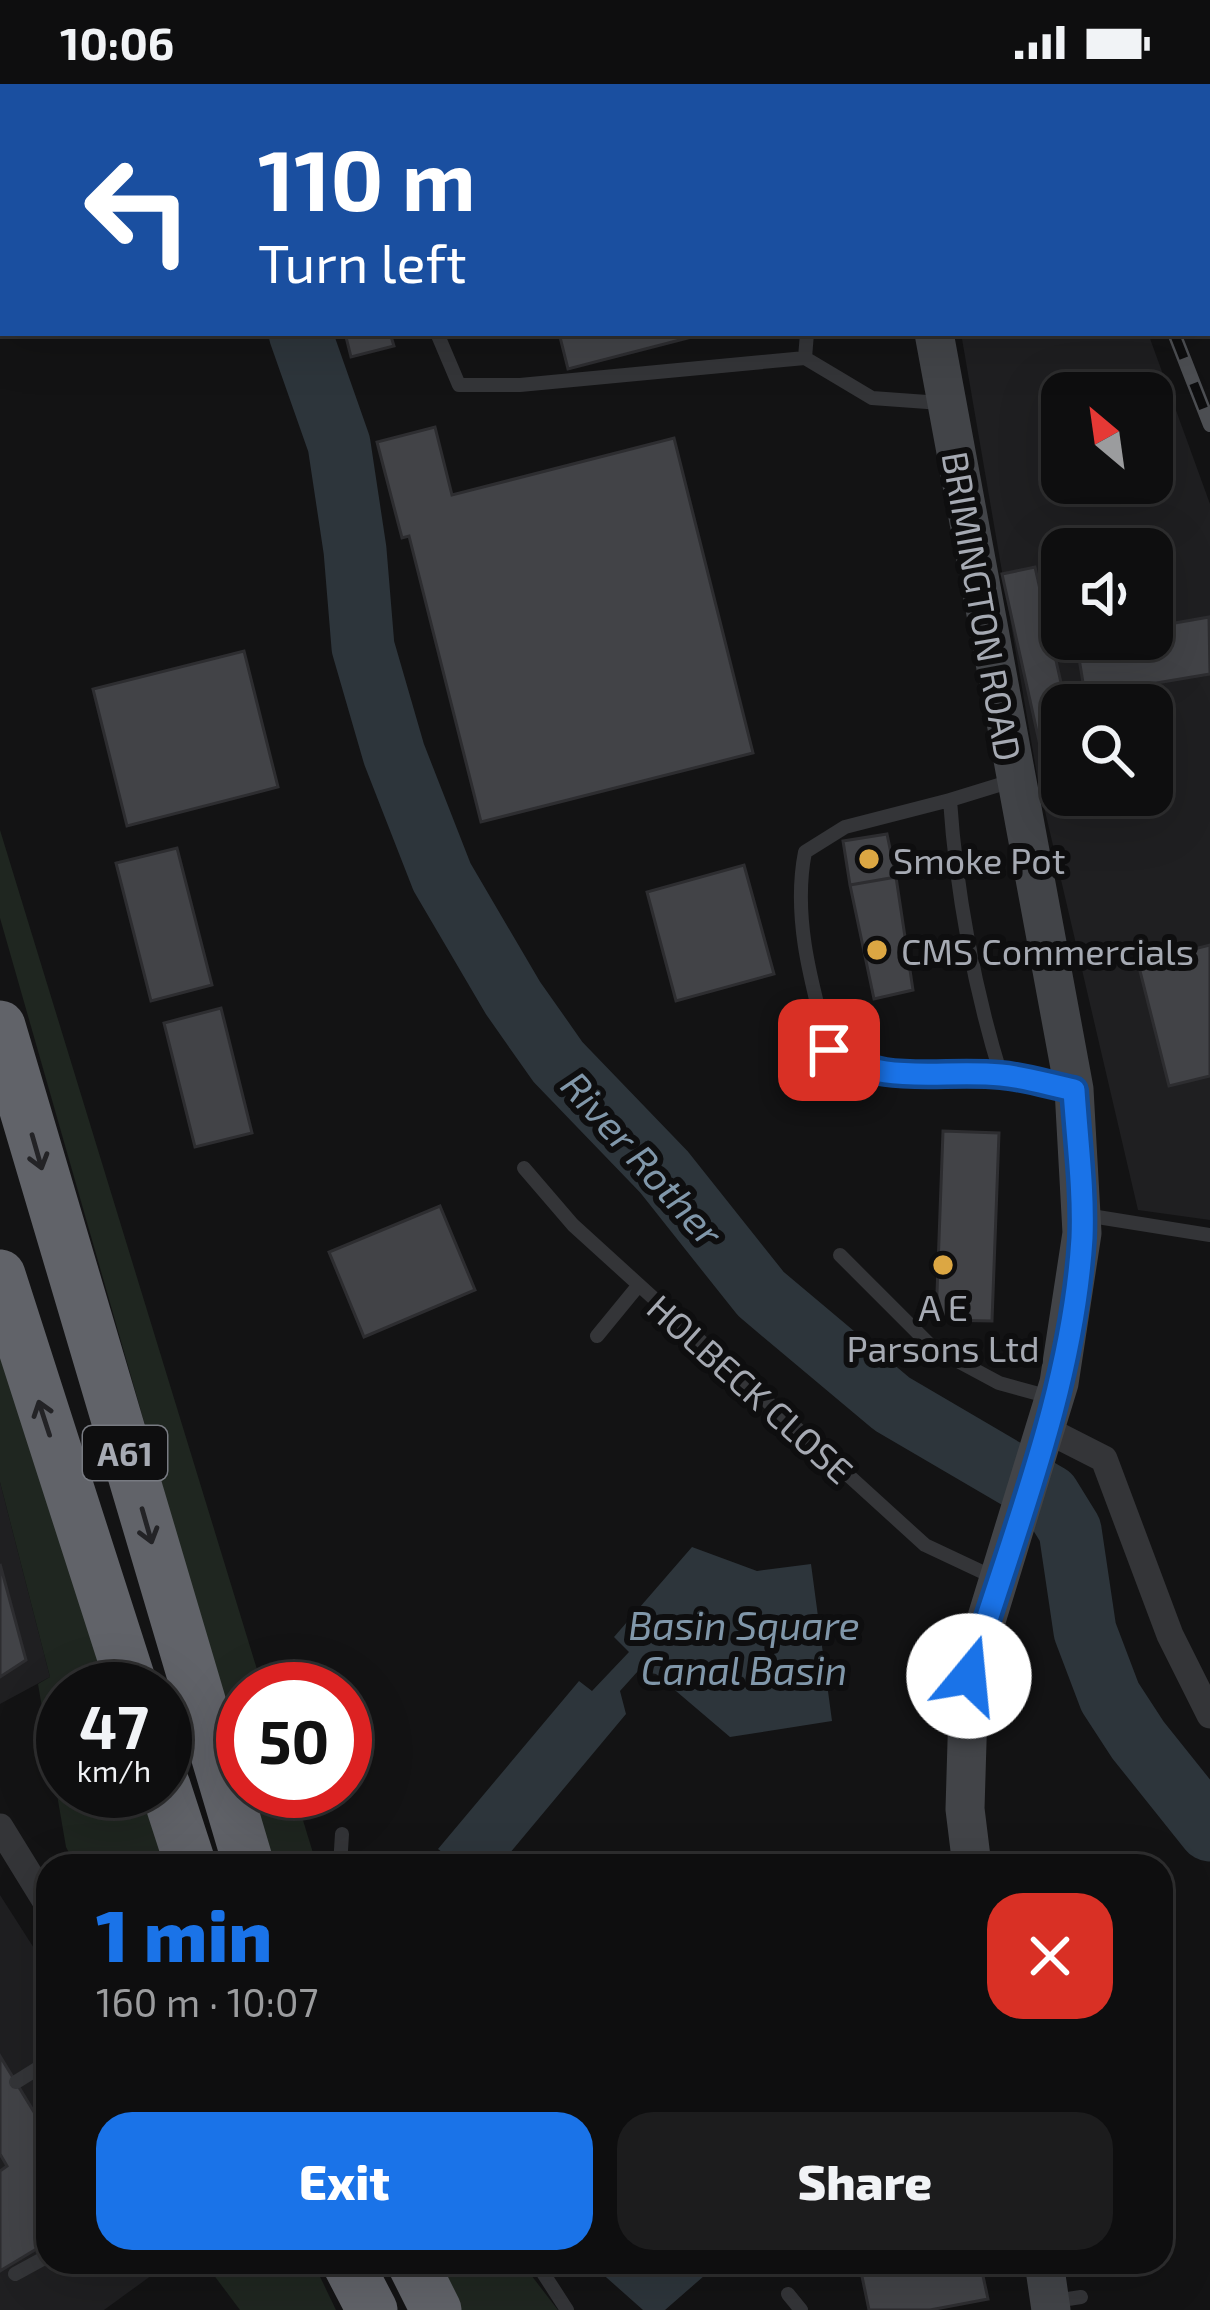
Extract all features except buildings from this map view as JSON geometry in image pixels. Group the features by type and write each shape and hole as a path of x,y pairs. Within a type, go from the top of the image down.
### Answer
{"highway":[{"name":"A61","path":"0,1026 245,1854"},
{"name":"A61","path":"0,1275 124,1662"},
{"path":"175,1818 187,1854"},
{"path":"353,2274 372,2310"},
{"path":"418,2274 436,2310"}],"main road":[{"name":"BRIMINGTON ROAD","path":"935,336 1074,1090 1081,1215 1078,1278 1051,1414 969,1676 965,1809 971,1854"},
{"path":"1049,2274 1060,2303"}],"street":[{"path":"1051,1414 1104,1459 1170,1635 1210,1715"},
{"path":"1,1829 36,1886"}],"lane":[{"path":"437,336 459,385 520,385 805,358 872,398 946,403"},
{"path":"805,358 807,336"},
{"path":"1015,780 845,826 806,852 797,894 807,956 829,1050 850,1066 916,1076 1001,1075 1074,1090"},
{"path":"950,800 953,848 989,1036 1001,1075"},
{"name":"HOLBECK CLOSE","path":"524,1168 573,1225 925,1545 998,1580"},
{"path":"1081,1215 1210,1235"},
{"path":"840,1256 932,1348 1051,1414"},
{"path":"597,1336 638,1286"},
{"path":"341,1854 342,1834"},
{"path":"16,2082 36,2070"},
{"path":"15,2274 36,2263"},
{"path":"544,2274 567,2310"},
{"path":"788,2294 801,2310"}],"shaded area":[{"path":"962,336 1149,336 1162,372 1041,372 1041,504 1173,504 1173,402 1210,504 1210,1220 1138,1210 1046,816 1173,816 1173,684 1041,684 1041,794"},
{"path":"0,830 255,1662 216,1662 216,1674 0,918"},
{"path":"0,1327 102,1662 46,1662 0,1482"},
{"path":"0,1482 46,1662 36,1662 36,1685 0,1704"},
{"path":"61,1818 151,1818 162,1854 70,1854"},
{"path":"258,1818 302,1818 313,1854 269,1854"},
{"path":"0,1895 36,1951 36,2274 154,2274 104,2310 0,2310"},
{"path":"213,2274 319,2274 336,2310 240,2310"},
{"path":"441,2274 530,2274 558,2310 460,2310"}],"water":[{"name":"Basin Square Canal Basin","path":"692,1547 757,1571 811,1564 832,1721 730,1737 656,1674 638,1671 620,1691 626,1714 509,1854 444,1854 438,1849 579,1681 592,1691 629,1652 614,1637"},
{"path":"602,2274 706,2274 665,2310 643,2310"}],"waterway":[{"name":"River Rother","path":"301,336 339,444 363,647 394,754 442,877 513,998 558,1062 664,1172 761,1294 892,1404 1049,1496 1070,1530 1085,1631 1110,1697 1210,1830"}],"railway":[{"path":"1175,336 1210,425"}],"place":[{"name":"Smoke Pot","path":"869,859"},
{"name":"CMS Commercials","path":"877,950"},
{"name":"A E Parsons Ltd","path":"943,1265"}],"route":[{"path":"829,1050 850,1066 916,1076 1001,1075 1074,1090 1082,1233 1078,1278 1047,1430 969,1676"}]}
